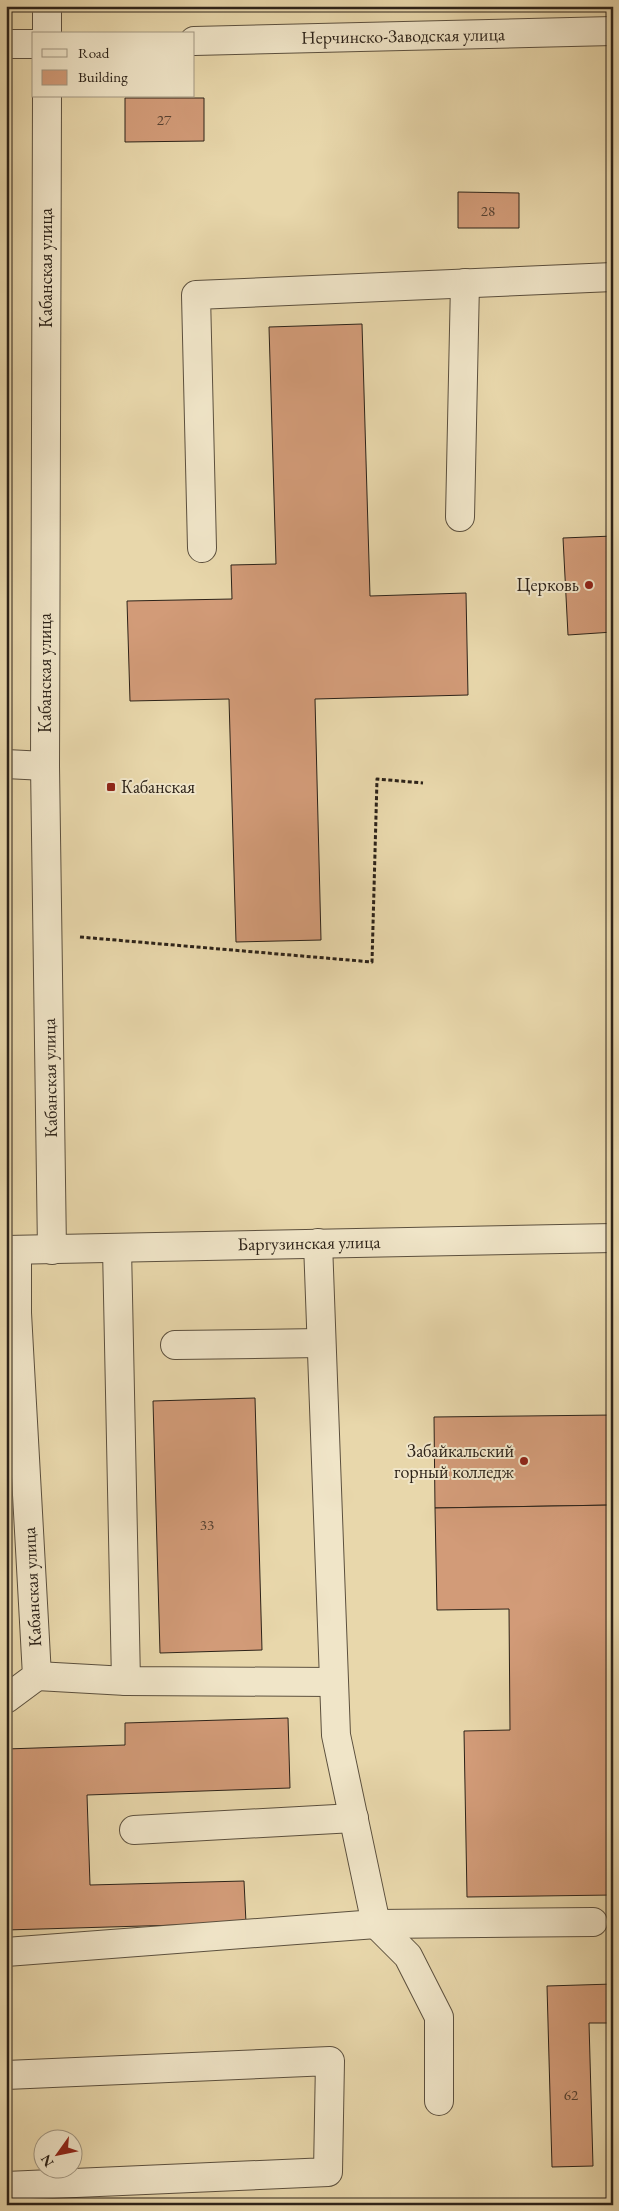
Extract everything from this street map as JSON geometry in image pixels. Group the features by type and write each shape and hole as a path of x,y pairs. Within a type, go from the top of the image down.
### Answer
{"street":[{"path":"47,6 47,32"},
{"name":"Нерчинско-Заводская улица","path":"195,41 613,31"},
{"path":"6,44 32,44"},
{"name":"Кабанская улица","path":"47,98 45,766 52,1250"},
{"path":"202,548 196,295 613,277"},
{"path":"460,517 465,283"},
{"path":"6,764 45,766"},
{"name":"Баргузинская улица","path":"12,1250 613,1238"},
{"path":"318,1243 336,1735 376,1924 408,1956 439,2017 439,2101"},
{"path":"117,1248 126,1681"},
{"name":"Кабанская улица","path":"12,1250 37,1676"},
{"path":"174,1345 321,1343"},
{"path":"6,1699 37,1676 126,1681 333,1682"},
{"path":"134,1830 354,1818"},
{"path":"6,1952 376,1924 593,1922"},
{"path":"6,2075 330,2061 328,2172 6,2186"}],"path":[{"path":"48,933 372,962 377,779 423,783"}],"building":[{"path":"125,98 204,98 204,141 125,142"},
{"path":"458,192 519,193 519,228 458,228"},
{"path":"362,324 370,596 466,593 468,695 315,699 321,940 236,942 229,699 130,701 127,601 232,599 231,565 276,564 269,327"},
{"name":"Церковь","path":"613,536 613,632 568,635 563,538"},
{"path":"255,1398 262,1650 160,1653 153,1401"},
{"name":"Забайкальский горный колледж","path":"613,1415 613,1505 435,1508 434,1417"},
{"path":"613,1505 613,1895 467,1897 464,1731 510,1730 509,1609 437,1610 435,1508"},
{"path":"288,1718 290,1788 87,1795 90,1885 244,1881 246,1923 6,1930 6,1749 125,1745 125,1723"},
{"path":"613,1984 613,2023 589,2023 593,2166 552,2167 547,1986"}],"place":[{"name":"Церковь","path":"589,585"},
{"name":"Кабанская","path":"111,787"},
{"name":"Забайкальский горный колледж","path":"524,1461"}]}
